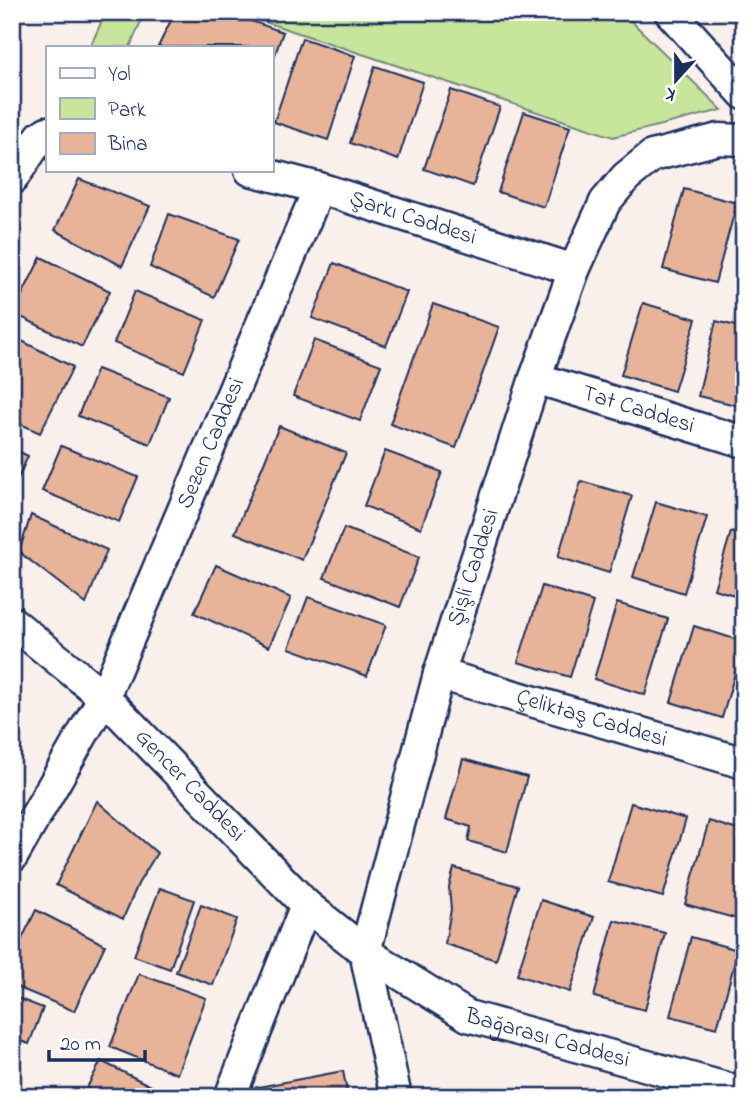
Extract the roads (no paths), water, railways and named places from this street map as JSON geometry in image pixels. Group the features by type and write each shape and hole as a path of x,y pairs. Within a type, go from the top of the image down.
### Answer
{"street":[{"path":"670,12 744,94"},
{"path":"12,179 46,133"},
{"name":"Şişli Caddesi","path":"396,1097 365,952 439,674 535,378 574,270 605,202 626,177 652,156 719,139 744,140"},
{"name":"Şarkı Caddesi","path":"258,172 318,188 574,270"},
{"name":"Sezen Caddesi","path":"12,857 104,697 318,188"},
{"name":"Tat Caddesi","path":"535,378 744,442"},
{"name":"Gencer Caddesi","path":"12,622 104,697 306,905 365,952"},
{"name":"Çeliktaş Caddesi","path":"439,674 744,763"},
{"path":"230,1097 306,905"},
{"name":"Bağarası Caddesi","path":"365,952 468,1016 744,1093"}]}
